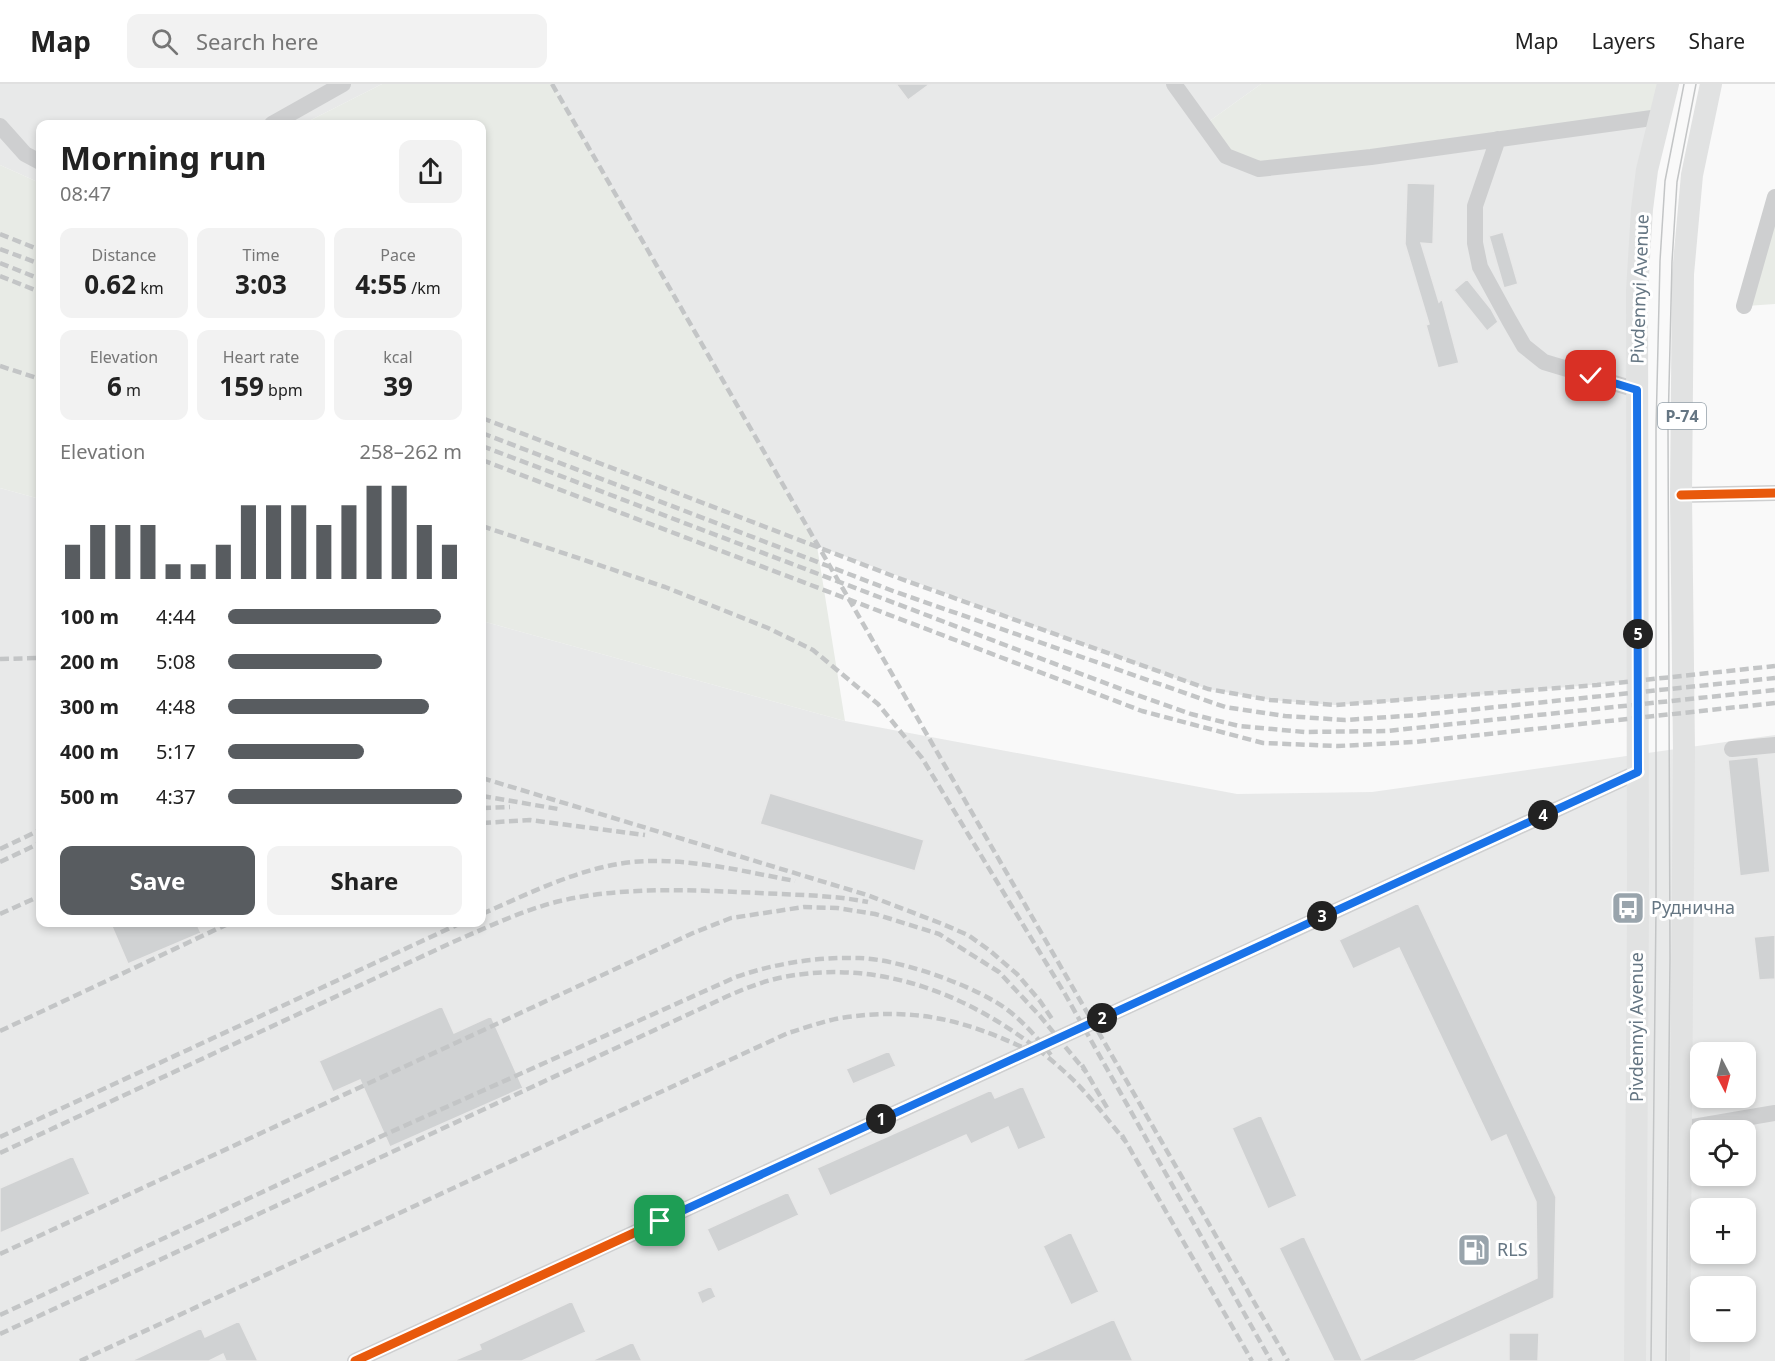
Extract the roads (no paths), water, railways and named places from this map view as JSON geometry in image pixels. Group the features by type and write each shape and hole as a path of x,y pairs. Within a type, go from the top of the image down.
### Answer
{"main road":[{"name":"Pivdennyi Avenue","path":"1635,1361 1638,772 1637,291 1647,170 1668,84"},
{"name":"Р-74","path":"1679,1361 1684,763 1681,495 1685,232 1692,174 1711,84"}],"street":[{"path":"279,120 343,84"},
{"path":"1174,84 1226,156 1259,170 1659,117"},
{"path":"0,126 25,154 36,160"},
{"path":"1498,139 1475,206 1475,243 1480,267 1509,320 1524,346 1544,362 1637,390"},
{"path":"1744,306 1775,197"},
{"path":"1681,495 1775,493"},
{"path":"1732,750 1775,745"},
{"path":"355,1361 1638,772"},
{"path":"1681,1130 1775,1113"}],"tram line":[{"path":"1651,1361 1656,909 1656,429 1660,261 1665,181 1684,84"},
{"path":"1666,1361 1670,958 1668,428 1672,262 1677,182 1696,84"}],"railway":[{"path":"552,84 1288,1361"},
{"path":"0,234 36,248"},
{"path":"0,249 36,262"},
{"path":"0,263 36,277"},
{"path":"0,276 36,290"},
{"path":"0,366 36,378"},
{"path":"486,420 893,576 1208,689 1270,700 1335,705 1597,685 1775,666"},
{"path":"486,435 893,591 1225,707 1285,716 1345,720 1420,715 1775,678"},
{"path":"486,448 1134,694 1191,714 1239,726 1305,732 1387,731 1775,690"},
{"path":"486,462 1142,711 1263,743 1338,746 1414,742 1775,703"},
{"path":"486,527 665,587 768,628 813,650 878,704 922,758 1065,994 1271,1361"},
{"path":"0,659 36,658"},
{"path":"486,779 867,895 940,923 968,935 989,950 1017,974 1052,1019"},
{"path":"486,797 558,809"},
{"path":"486,808 510,807"},
{"path":"486,823 530,820 645,835"},
{"path":"0,849 36,832"},
{"path":"0,862 36,845"},
{"path":"486,912 574,876 632,862 693,863 795,881"},
{"path":"0,1153 453,942 546,905 585,896 659,890 814,896 868,902"},
{"path":"0,914 36,898"},
{"path":"0,1254 693,933 731,918 804,907 837,908 875,914 939,934 999,972 1040,1016 1086,1072"},
{"path":"0,1031 221,927"},
{"path":"0,1137 452,927"},
{"path":"0,1315 384,1135 736,977 766,968 812,960 859,958 910,967 965,986 1002,1006 1025,1025 1051,1055"},
{"path":"0,1334 723,998 779,978 819,973 858,973 896,979 933,990 969,1006 1003,1025 1066,1073 1126,1142"},
{"path":"80,1361 788,1033 841,1018 891,1014 914,1015 937,1018 982,1030 1028,1050"},
{"path":"1082,1065 1109,1111"},
{"path":"1122,1135 1252,1361"}],"place":[{"name":"Руднична","path":"1628,908"},
{"name":"RLS","path":"1474,1250"}]}
